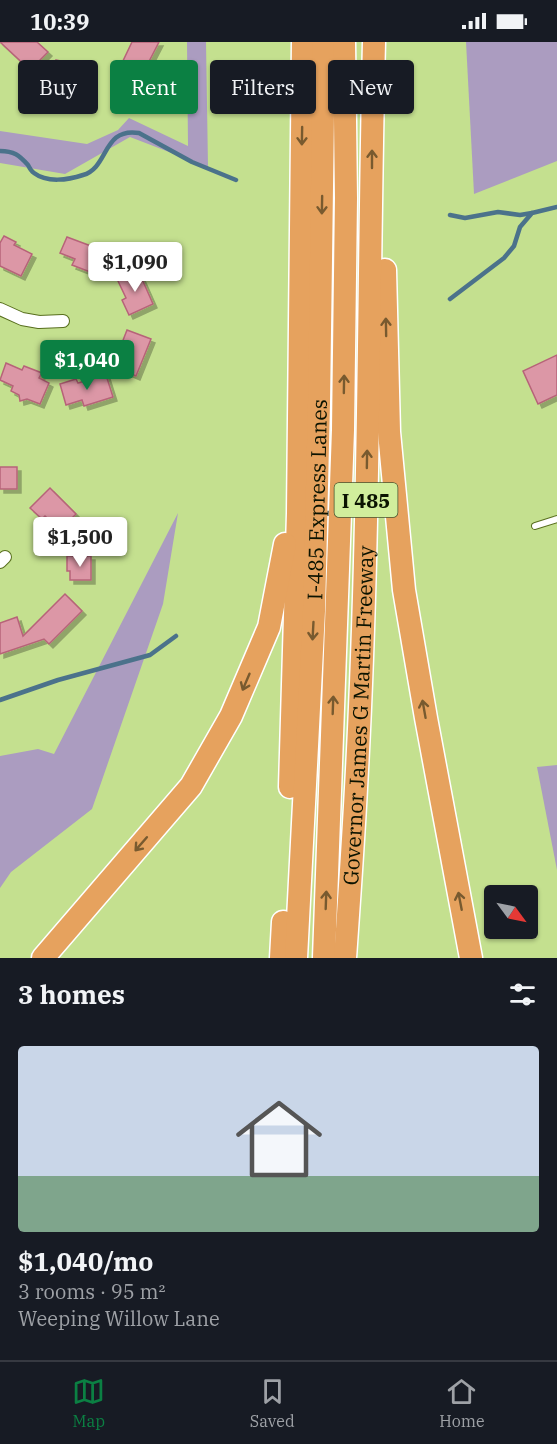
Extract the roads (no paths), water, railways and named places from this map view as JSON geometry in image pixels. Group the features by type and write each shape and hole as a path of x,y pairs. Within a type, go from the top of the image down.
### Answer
{"highway":[{"path":"280,958 290,805 303,42"},
{"name":"I-485 Express Lanes","path":"296,958 314,611 324,42"},
{"name":"I-485 Express Lanes","path":"324,958 344,430 346,210 344,42"},
{"name":"Governor James G Martin Freeway","path":"345,958 356,787 361,653 374,42"},
{"path":"372,200 384,245 389,432 404,590 471,958"},
{"path":"43,958 190,786 231,716 269,627 282,563 298,441"}],"street":[{"path":"0,309 22,319 39,322 63,321"}],"lane":[{"path":"535,526 557,519"}],"waterway":[{"path":"0,151 19,156 39,176 64,179 91,171 98,165 118,136 139,133 192,162 236,180"},
{"path":"450,299 504,258 514,246 520,227 532,213 557,207"},
{"path":"450,215 465,218 498,212 520,215 532,213"},
{"path":"0,700 58,680 150,655 176,636"}]}
